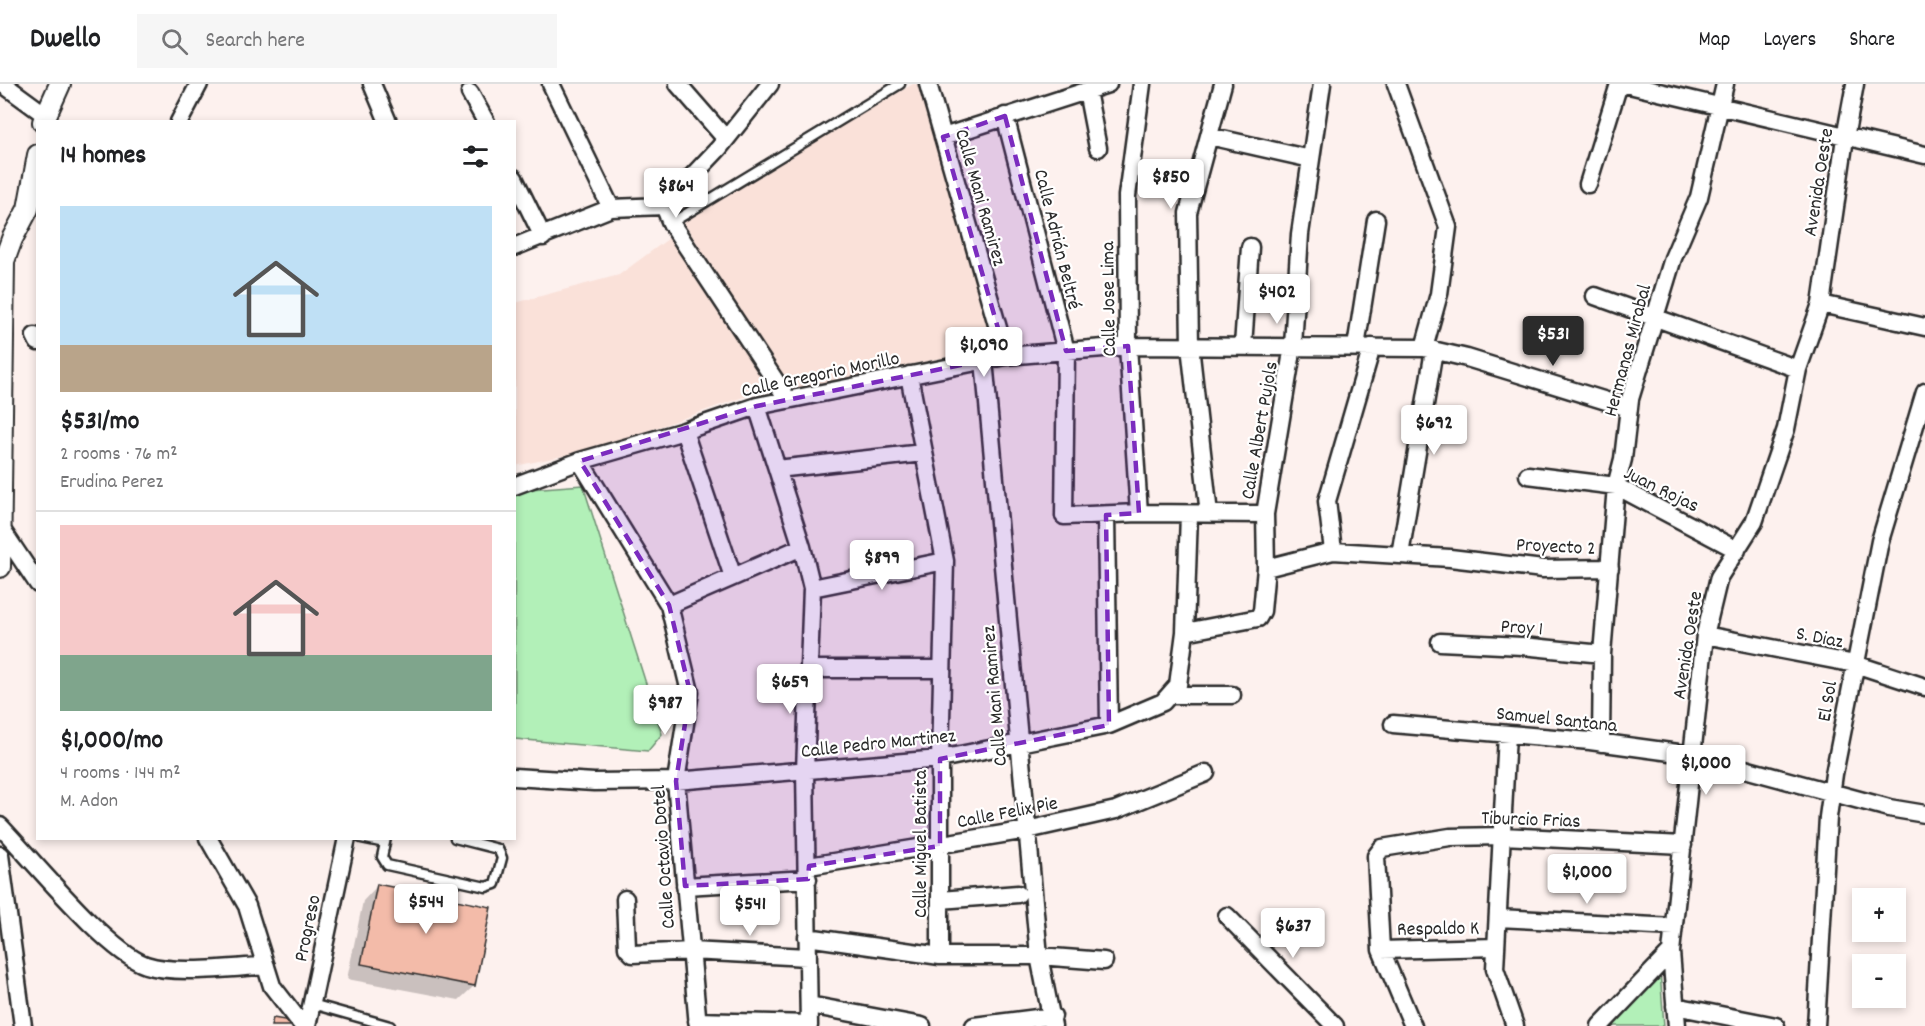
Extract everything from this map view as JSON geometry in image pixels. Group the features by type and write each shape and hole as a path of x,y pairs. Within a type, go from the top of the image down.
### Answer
{"street":[{"path":"3,84 44,118 60,84"},
{"path":"180,120 199,84"},
{"path":"372,84 387,120"},
{"path":"551,84 611,208"},
{"path":"678,84 726,138"},
{"path":"516,246 611,208 664,206 726,138 770,84"},
{"name":"Calle Mani Ramirez","path":"928,84 1006,356"},
{"path":"943,137 1108,84"},
{"name":"Calle Jose Lima","path":"1139,513 1128,346 1127,196 1142,84"},
{"path":"1209,514 1190,346 1188,213 1223,84"},
{"name":"Calle Albert Pujols","path":"1185,632 1258,618 1263,611 1266,568 1265,514 1293,346 1300,234 1322,84"},
{"path":"1396,84 1448,227 1400,555"},
{"path":"1588,184 1619,84"},
{"path":"1625,84 1845,138 1925,155"},
{"name":"Hermanas Mirabal","path":"1601,743 1602,654 1616,486 1623,459 1629,408 1653,317 1673,258 1699,197 1725,84"},
{"name":"Avenida Oeste","path":"1677,1026 1671,952 1705,635 1719,577 1754,522 1786,429 1798,369 1821,304 1845,138 1856,84"},
{"path":"1087,91 1098,148"},
{"path":"470,93 485,120"},
{"name":"Calle Adrián Beltré","path":"1005,116 1066,351 1064,516 1106,515"},
{"path":"1209,136 1311,159"},
{"path":"0,567 4,261 12,238 33,215 36,171"},
{"path":"516,182 543,237"},
{"path":"664,206 671,223 788,400"},
{"path":"1333,551 1327,501 1364,347 1376,220"},
{"path":"1243,346 1250,247"},
{"path":"1595,296 1798,369"},
{"path":"1821,304 1925,327"},
{"name":"Calle Gregorio Morillo","path":"516,485 580,461 684,432 757,406 1006,356 1128,346 1429,349 1467,358 1629,408"},
{"name":"Calle Mani Ramirez","path":"984,360 1039,956 1053,1021"},
{"name":"Calle Miguel Batista","path":"909,375 945,561 940,759 940,956"},
{"name":"El Sol","path":"1816,1026 1832,794 1854,664 1880,541 1925,392"},
{"path":"697,1024 809,1025 805,770 812,588 802,548 757,406"},
{"path":"684,432 734,577"},
{"path":"777,469 923,453"},
{"name":"Calle Octavio Dotel","path":"580,461 669,605 690,692 676,782 697,1024"},
{"name":"Juan Rojas","path":"1528,475 1616,486 1737,550"},
{"path":"1172,695 1178,685 1185,632 1189,514"},
{"path":"1109,725 1106,515 1265,514"},
{"path":"2,531 36,581"},
{"path":"669,605 802,548"},
{"name":"Proyecto 2","path":"1266,568 1333,551 1499,562 1543,569 1610,568"},
{"path":"812,588 945,561"},
{"name":"S. Diaz","path":"1705,635 1854,664 1925,687"},
{"name":"Proy 1","path":"1440,642 1522,646 1602,654"},
{"path":"809,669 942,669"},
{"path":"1172,695 1232,695"},
{"name":"Calle Pedro Martinez","path":"516,777 594,783 676,782 940,759 1109,725 1163,702 1172,695"},
{"name":"Samuel Santana","path":"1393,724 1601,743 1693,755 1832,794 1925,814"},
{"path":"1507,734 1495,969 1515,1026"},
{"name":"Calle Felix Pie","path":"685,886 808,872 1027,830 1116,810 1206,772"},
{"path":"0,826 120,951 147,965 189,969 266,966"},
{"name":"Tiburcio Frias","path":"1381,950 1376,856 1382,848 1450,837 1502,836 1683,845"},
{"path":"209,840 247,906 272,986 305,1026"},
{"name":"Progreso","path":"305,1026 312,1004 346,840"},
{"path":"0,855 24,1026"},
{"path":"940,900 1018,894"},
{"path":"626,899 627,948 633,954 691,951 807,957"},
{"path":"1227,916 1335,1026"},
{"path":"1498,918 1674,927"},
{"path":"807,937 940,956 1039,956 1104,961"},
{"name":"Respaldo K","path":"1381,950 1496,947"},
{"path":"1381,950 1413,1026"},
{"path":"1600,1026 1671,952"},
{"path":"809,1005 922,1026"},
{"path":"1675,1006 1776,1026"},
{"path":"974,1026 1053,1021"}],"lane":[{"path":"671,223 900,84"},
{"path":"385,841 382,858 387,866 486,887 495,884 502,858 498,849 463,840"},
{"path":"312,1004 390,1026"}],"highlighted area":[{"path":"1005,116 1066,351 1128,346 1139,513 1106,515 1109,725 940,759 940,846 809,866 808,879 685,886 676,781 690,692 669,605 580,461 757,406 1006,356 943,137"}],"shaded area":[{"path":"913,84 920,84 945,174 1003,345 791,390 682,220"},
{"path":"672,236 769,388 596,449 516,466 516,303 619,275"}],"green space":[{"path":"583,485 662,734 648,751 516,739 516,493 529,489"},
{"path":"1660,971 1664,1026 1610,1026"}],"building":[{"path":"377,884 491,907 475,986 361,964"},
{"path":"273,1018 291,1021 290,1026 271,1026"}]}
